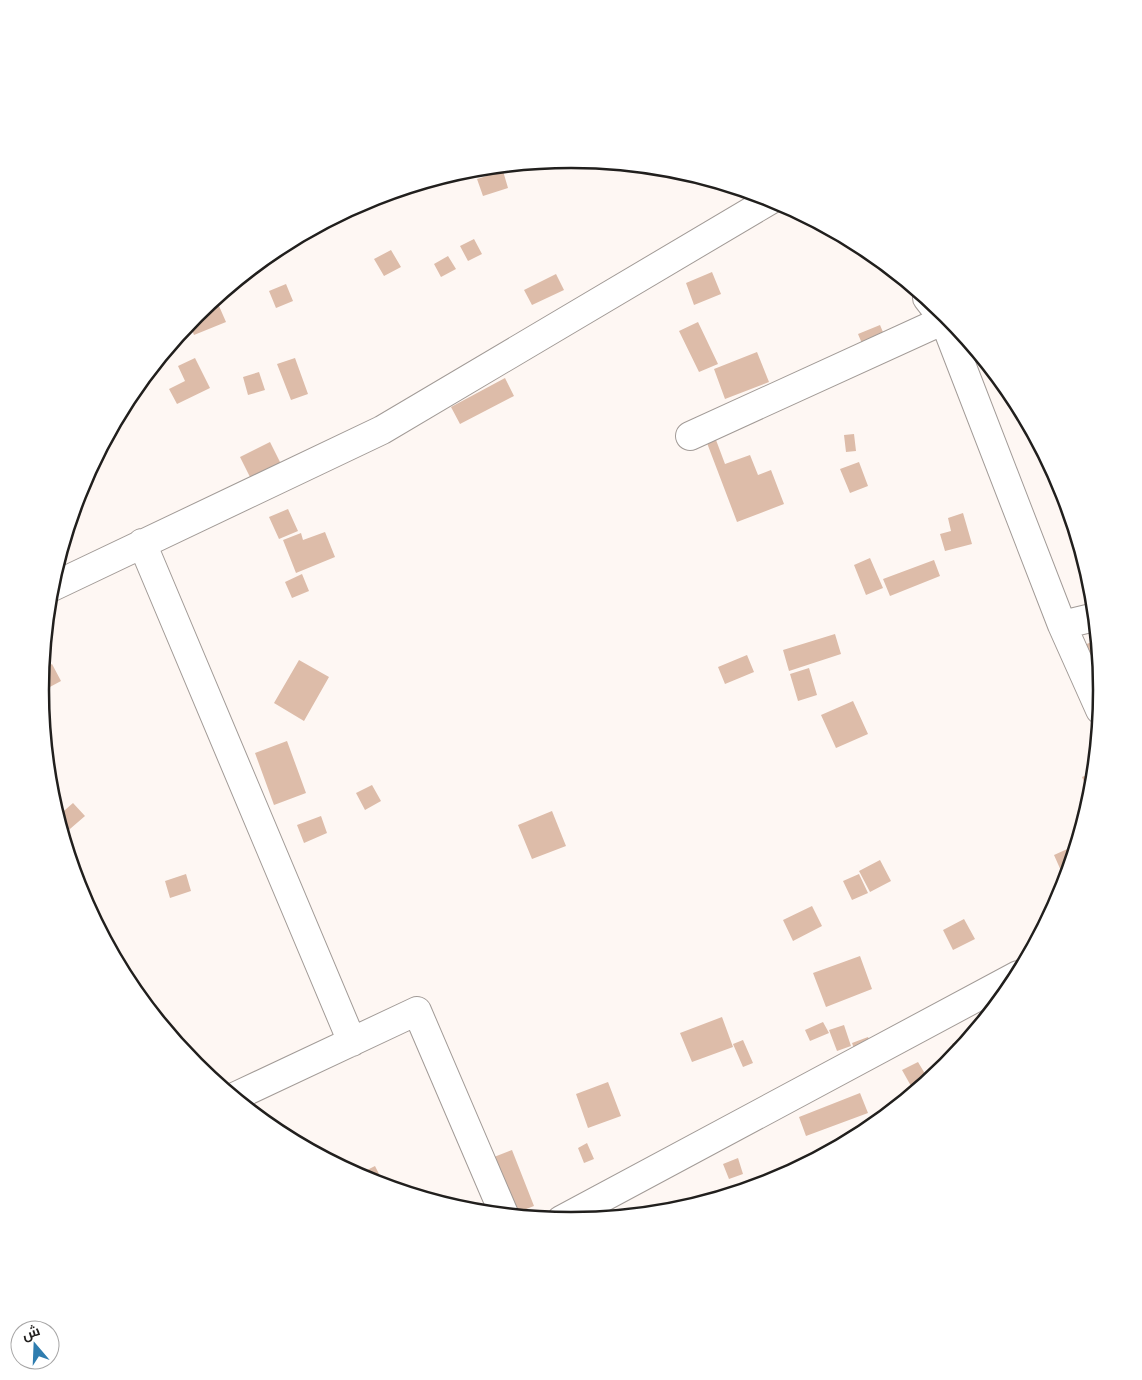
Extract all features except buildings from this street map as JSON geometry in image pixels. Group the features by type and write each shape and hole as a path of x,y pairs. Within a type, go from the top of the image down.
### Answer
{"street":[{"path":"60,583 382,430 763,205"},
{"path":"690,436 941,322"},
{"path":"953,334 1062,625 1093,694"},
{"path":"142,543 352,1042"},
{"path":"1062,625 1088,619"},
{"path":"575,1212 1003,983"},
{"path":"241,1094 417,1011 501,1208"}]}
